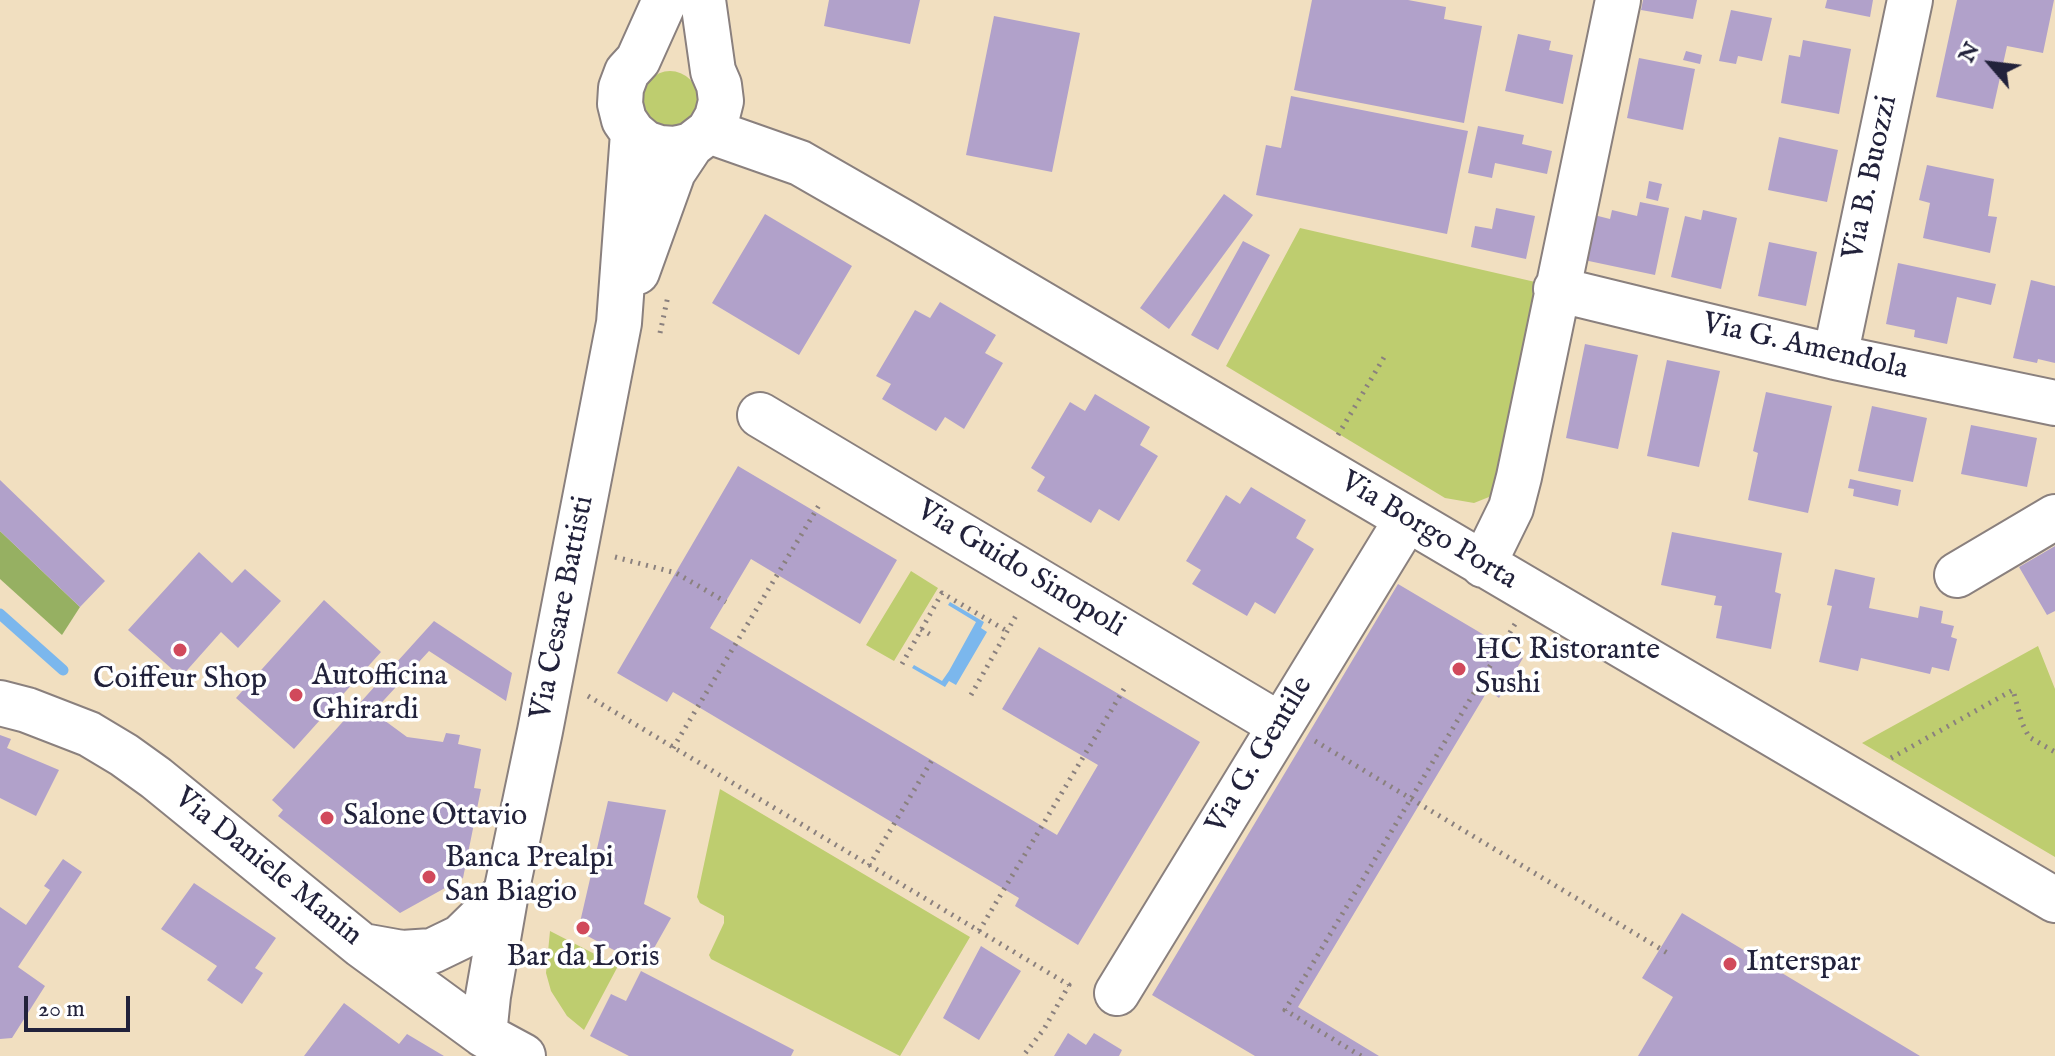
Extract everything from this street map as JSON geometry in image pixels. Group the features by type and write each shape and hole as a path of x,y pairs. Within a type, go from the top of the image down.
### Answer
{"street":[{"name":"Via Cesare Battisti","path":"484,1035 506,893 619,323 633,133 624,120 620,104 624,80 638,60 665,0"},
{"name":"Via Cesare Battisti","path":"619,323 673,172 717,117 721,101 703,0"},
{"path":"1483,565 1511,508 1519,477 1618,0"},
{"name":"Via B. Buozzi","path":"1835,357 1910,0"},
{"path":"638,60 652,51 669,48 686,50 701,59 716,78"},
{"name":"Via Borgo Porta","path":"716,78 800,163 2055,900"},
{"path":"633,133 645,143 660,148 675,149 700,138"},
{"name":"Via Borgo Porta","path":"700,138 800,163"},
{"name":"Via G. Amendola","path":"1556,289 1835,357 2055,403"},
{"name":"Via Guido Sinopoli","path":"760,415 1294,732"},
{"path":"1957,575 2055,517"},
{"name":"Via G. Gentile","path":"1117,993 1294,732 1407,519"},
{"name":"Via Daniele Manin","path":"0,703 89,734 124,755 361,945 484,1035 523,1056"},
{"path":"361,945 402,953 432,951 461,937 506,893"}],"path":[{"path":"1334,443 1386,354"},
{"path":"673,748 821,502"},
{"path":"615,557 676,573 726,602"},
{"path":"971,695 1036,579"},
{"path":"902,664 942,593 1007,631"},
{"path":"1361,1056 1285,1010 1516,623"},
{"path":"921,629 931,635"},
{"path":"979,931 1127,684"},
{"path":"1880,765 2013,690 2029,737 2055,752"},
{"path":"588,696 1069,985 1044,1029 1023,1056"},
{"path":"1294,732 1669,954"},
{"path":"869,866 932,760"}],"green space":[{"path":"670,71 689,80 698,99 689,118 670,127 651,118 642,99 651,80"},
{"path":"1300,228 1544,284 1497,487 1489,497 1474,503 1445,498 1226,366"},
{"path":"0,531 80,607 62,635 0,579"},
{"path":"911,571 938,588 894,661 866,645"},
{"path":"2038,646 2055,689 2055,857 1862,743"},
{"path":"720,789 970,937 900,1056 711,959 709,955 724,923 724,916 700,903 697,897"},
{"path":"550,931 618,966 584,1030 567,1016 551,991 546,973"}],"water":[{"path":"950,602 984,622 981,628 987,632 956,685 949,681 945,687 912,668 914,665 942,681 949,671 976,622 948,605"}],"building":[{"path":"829,0 920,0 910,44 824,26"},
{"path":"1312,0 1408,0 1446,7 1444,19 1482,26 1464,123 1294,90"},
{"path":"1643,0 1697,0 1693,19 1641,10"},
{"path":"1827,0 1873,0 1870,17 1825,8"},
{"path":"1957,0 2054,0 2043,53 2007,46 1993,109 1936,97"},
{"path":"1731,10 1772,18 1762,61 1738,56 1736,64 1719,61"},
{"path":"994,16 1080,33 1052,172 966,155"},
{"path":"1518,34 1551,41 1549,50 1573,55 1563,104 1505,91"},
{"path":"1803,40 1851,49 1839,114 1781,103 1789,55 1800,57"},
{"path":"1686,51 1702,55 1700,64 1683,60"},
{"path":"1639,58 1695,69 1683,130 1627,118"},
{"path":"1291,96 1468,131 1447,234 1256,195 1266,145 1281,148"},
{"path":"1478,126 1524,135 1522,144 1552,151 1547,174 1495,163 1492,178 1468,173"},
{"path":"1779,137 1838,150 1827,202 1768,190"},
{"path":"1927,165 1994,179 1988,216 1997,217 1990,253 1923,238 1930,203 1919,200"},
{"path":"1649,181 1662,184 1658,201 1646,198"},
{"path":"1224,194 1253,215 1169,329 1140,308"},
{"path":"1640,202 1669,208 1655,275 1584,260 1594,215 1610,219 1612,210 1637,216"},
{"path":"1496,208 1535,216 1526,259 1471,247 1475,226 1492,229"},
{"path":"1703,210 1737,218 1721,289 1671,277 1685,216 1701,220"},
{"path":"765,214 852,266 799,355 712,303"},
{"path":"1243,241 1270,255 1218,350 1191,335"},
{"path":"1769,242 1817,252 1806,306 1758,296"},
{"path":"1898,263 1996,284 1991,305 1957,297 1947,344 1914,337 1915,330 1886,324"},
{"path":"2031,280 2055,286 2055,363 2013,358"},
{"path":"940,302 996,335 985,353 1003,363 964,429 945,417 936,431 882,399 891,384 876,376 915,310 930,318"},
{"path":"1585,344 1638,355 1618,449 1566,438"},
{"path":"1667,360 1720,371 1699,467 1647,456"},
{"path":"1766,392 1832,406 1808,513 1748,500 1758,453 1753,451"},
{"path":"1095,394 1150,427 1140,445 1158,456 1119,521 1099,509 1091,523 1037,491 1045,477 1031,468 1070,402 1085,411"},
{"path":"1872,406 1927,418 1913,482 1858,471"},
{"path":"1971,425 2037,438 2027,487 1961,474"},
{"path":"738,466 897,560 860,624 751,559 710,628 1057,835 1098,765 1002,709 1039,647 1200,742 1078,945 1015,906 1019,898 707,712 673,692 667,702 617,673"},
{"path":"1850,479 1901,490 1898,506 1853,496 1854,489 1848,488"},
{"path":"0,480 105,581 80,607 0,531"},
{"path":"1251,487 1306,520 1296,538 1314,549 1275,614 1255,602 1247,616 1192,584 1201,570 1186,561 1226,495 1240,504"},
{"path":"1672,532 1782,553 1775,592 1781,594 1771,649 1716,638 1722,606 1714,605 1716,596 1661,585"},
{"path":"2055,546 2055,611 2047,615 2019,567"},
{"path":"199,552 232,583 245,569 281,601 238,648 221,632 181,677 128,630"},
{"path":"1835,569 1875,578 1869,608 1918,618 1920,606 1943,611 1941,623 1954,626 1951,637 1957,639 1949,671 1932,667 1930,674 1861,658 1858,671 1819,662 1832,606 1827,605"},
{"path":"1398,584 1523,658 1499,698 1488,690 1298,1007 1379,1056 1255,1056 1152,995"},
{"path":"324,600 381,652 294,749 236,698"},
{"path":"434,621 512,673 506,701 429,651 373,712 407,737 443,742 446,733 460,735 458,744 481,749 474,788 481,789 463,878 400,913 278,816 283,810 272,800"},
{"path":"0,735 11,739 7,748 59,770 36,816 0,798"},
{"path":"608,801 666,810 644,904 671,918 644,966 578,931"},
{"path":"63,859 82,872 18,967 45,986 12,1038 0,1039 0,907 26,925 50,890 44,886"},
{"path":"194,883 276,938 255,968 263,973 242,1004 207,980 217,966 161,929"},
{"name":"Interspar","path":"1682,913 1920,1056 1638,1056 1673,997 1642,978"},
{"path":"981,946 1021,971 979,1040 943,1018"},
{"path":"641,971 794,1050 791,1056 629,1056 590,1036 611,994 626,1001"},
{"path":"344,1003 399,1044 407,1034 444,1056 304,1056"},
{"path":"1068,1033 1086,1045 1094,1033 1122,1050 1119,1056 1054,1056"}],"waterway":[{"path":"0,614 63,670"}],"place":[{"name":"Coiffeur Shop","path":"180,650"},
{"name":"HC Ristorante Sushi","path":"1459,669"},
{"name":"Autofficina Ghirardi","path":"296,695"},
{"name":"Salone Ottavio","path":"327,818"},
{"name":"Banca Prealpi San Biagio","path":"429,877"},
{"name":"Bar da Loris","path":"583,928"},
{"name":"Interspar","path":"1730,964"}]}
